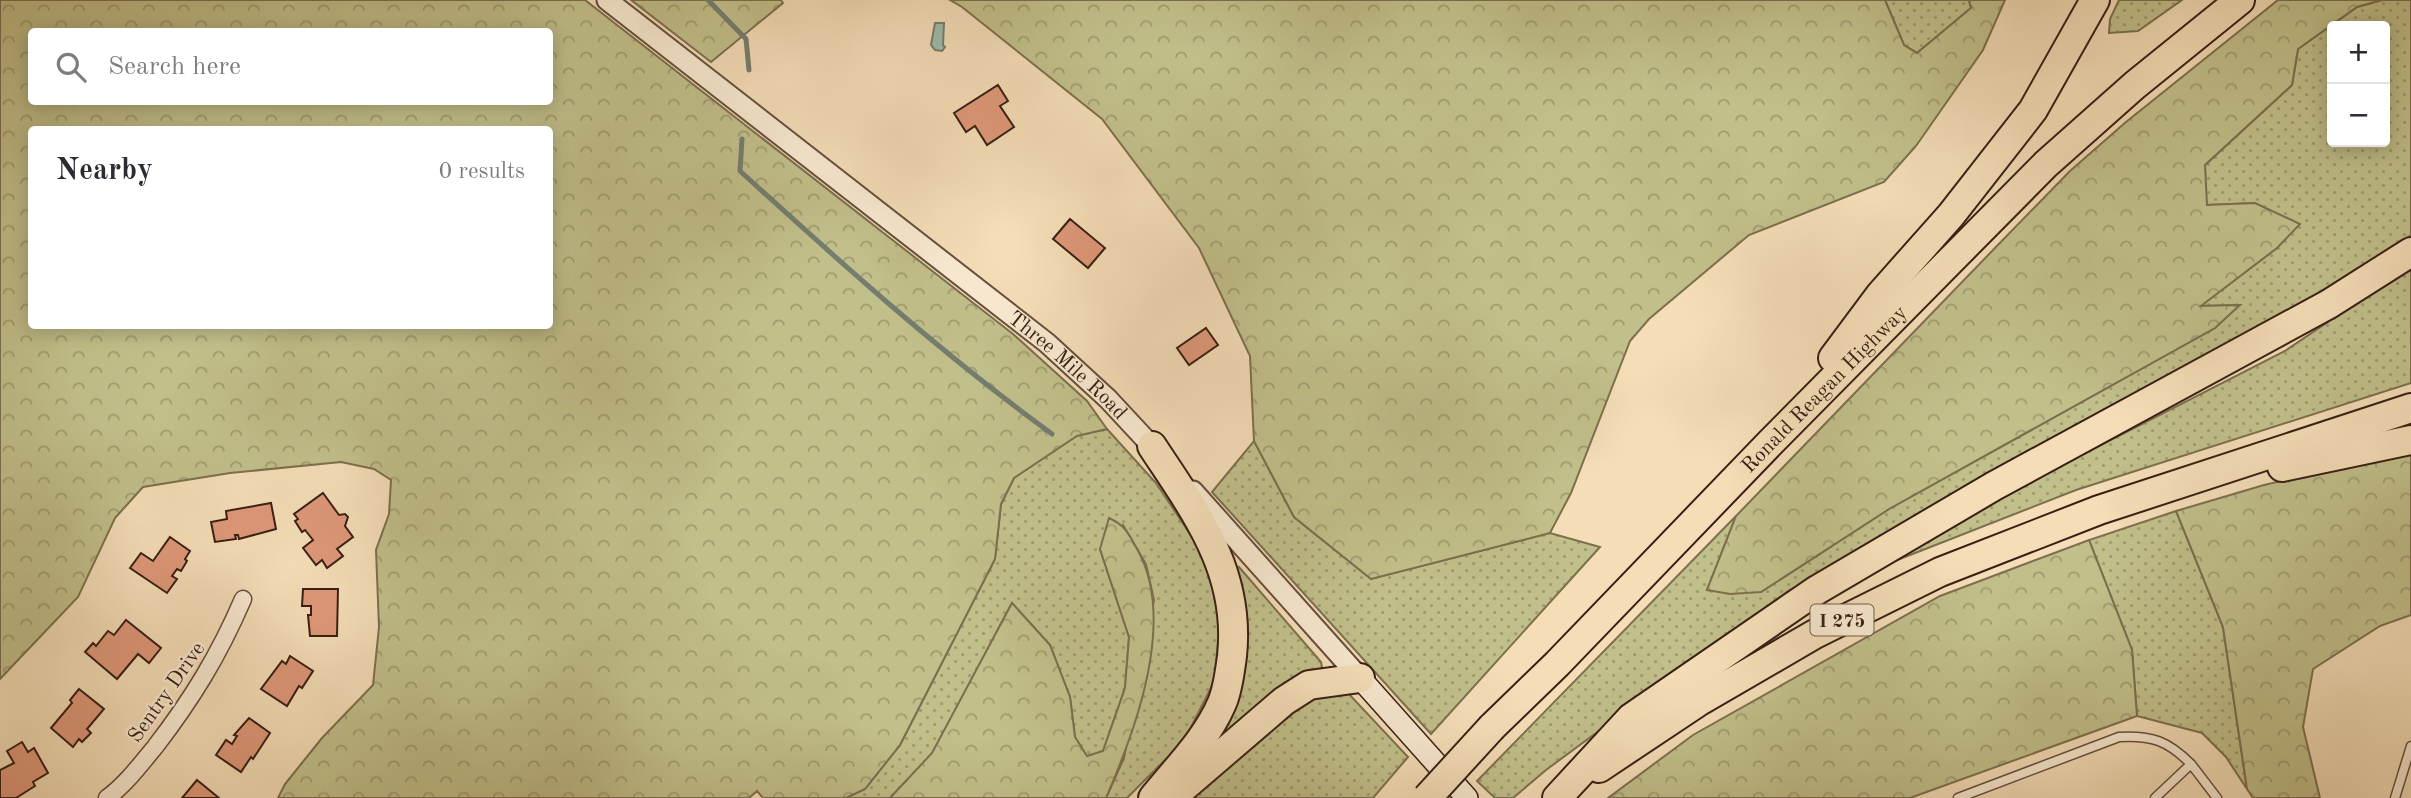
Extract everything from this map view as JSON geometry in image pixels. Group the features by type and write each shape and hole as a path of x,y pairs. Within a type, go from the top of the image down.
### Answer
{"highway":[{"path":"1770,443 1880,295 1951,215 2033,110 2095,0"},
{"name":"Ronald Reagan Highway","path":"1427,798 1525,692 1557,664 1770,443 2046,164 2135,85 2240,0"},
{"path":"1558,797 1631,718 1817,590 1994,486 2329,304 2411,253"},
{"name":"I 275","path":"1558,797 1698,702 1815,634 1940,572 2099,510 2411,408"},
{"path":"2149,494 2411,440"},
{"path":"1152,446 1222,563 1231,598 1234,635 1223,701 1204,737 1153,798"},
{"path":"1171,798 1284,701 1309,685 1360,678"}],"main road":[{"name":"Three Mile Road","path":"1360,678 1467,798"}],"street":[{"name":"Three Mile Road","path":"607,0 1047,343 1108,399 1152,446 1360,678"},
{"name":"Sentry Drive","path":"107,798 137,769 196,691 224,644 243,599"}],"lane":[{"path":"1958,798 2119,737 2137,736 2159,740 2175,748 2217,798"},
{"path":"2395,798 2411,746"},
{"path":"2155,798 2191,764"}],"green space":[{"path":"0,0 585,0 1013,334 1087,401 1107,429 1077,436 1014,478 1001,504 995,559 900,745 865,789 846,798 763,798 757,791 749,798 278,798 285,784 322,738 373,685 379,627 376,550 389,514 391,480 374,469 341,462 230,473 143,487 115,518 78,597 0,679"},
{"path":"631,0 781,0 783,3 711,62"},
{"path":"950,0 1885,0 1904,45 1917,53 1971,8 1969,0 2005,0 1983,50 1916,146 1884,182 1749,235 1649,319 1630,341 1571,493 1550,533 1371,579 1294,517 1254,441 1250,356 1199,248 1102,119"},
{"path":"1885,0 1969,0 1971,8 1917,53 1904,45"},
{"path":"2119,0 2182,0 2138,31 2109,33 2110,19"},
{"path":"2278,0 2382,0 2357,7 2337,21 2327,21 2327,28 2298,49 2292,85 2205,165 2207,205 2255,203 2300,224 2277,248 2201,306 2240,305 2215,328 1889,509 1761,592 1730,594 1707,590 1736,516 2070,171 2126,122"},
{"path":"2382,0 2411,0 2411,235 2319,297 1788,591 1546,770 1513,798 1495,798 1477,781 1736,516 1707,590 1761,592 1889,509 2215,328 2239,305 2200,306 2277,248 2255,203 2206,205 2205,165 2292,85 2298,49 2327,28 2327,147 2390,147 2390,21 2337,21 2357,7"},
{"path":"2411,266 2411,383 2076,490 1882,566 2015,489 2285,351"},
{"path":"1107,429 1156,483 1194,540 1218,594 1219,628 1215,680 1184,741 1127,798 1106,798 1124,758 1154,600 1146,564 1123,525 1100,549 1129,637 1125,688 1103,751 1087,757 1075,737 1070,697 1050,645 1012,603 932,754 890,798 846,798 865,789 900,745 995,559 1001,504 1014,478 1077,435"},
{"path":"1254,441 1294,517 1371,579 1550,533 1600,547 1431,734 1212,492"},
{"path":"2411,451 2411,615 2380,626 2313,669 2303,727 2320,798 2253,798 2247,789 2223,627 2176,511 2264,485"},
{"path":"2176,511 2223,627 2247,789 2226,757 2202,733 2137,716 2132,650 2089,540"},
{"path":"1109,518 1129,534 1148,577 1153,608 1153,640 1140,707 1106,798 890,798 932,753 1012,603 1050,645 1070,697 1075,737 1087,756 1103,751 1125,688 1129,637 1100,549"},
{"path":"2089,540 2132,650 2137,716 1910,798 1608,798 1693,735 1940,596"},
{"path":"1233,566 1239,567 1321,662 1322,667 1204,754"},
{"path":"1329,691 1349,694 1408,757 1373,798 1189,798 1297,703"}],"shaded area":[{"path":"935,23 944,23 945,47 942,51 935,50 931,45"}],"building":[{"path":"998,85 1008,101 1000,106 1014,127 987,145 975,126 966,132 954,113"},
{"path":"1070,219 1105,248 1088,268 1053,239"},
{"path":"1206,328 1218,345 1189,365 1177,348"},
{"path":"323,493 339,515 345,514 348,517 345,526 353,537 337,549 343,556 327,568 322,560 316,565 303,548 313,540 305,530 302,532 294,514"},
{"path":"271,503 276,529 239,539 238,535 235,535 236,539 215,542 211,522 227,519 226,511"},
{"path":"170,537 190,551 181,571 177,569 172,576 177,579 167,593 130,568 141,553 153,561"},
{"path":"303,589 338,589 337,636 310,636 308,615 311,615 311,606 302,606"},
{"path":"126,620 161,648 149,663 138,654 117,679 85,652 93,643 96,646 108,631 114,635"},
{"path":"290,656 313,671 302,688 299,686 287,706 261,689 282,661 286,664"},
{"path":"79,689 104,709 87,729 91,733 82,742 79,739 73,747 51,728 72,703 70,700"},
{"path":"249,718 270,733 241,772 216,755 226,740 232,744 237,736 234,735"},
{"path":"22,742 28,752 34,748 48,773 33,782 35,786 16,798 0,798 0,770 14,763 7,751"},
{"path":"197,780 219,798 182,798"}],"waterway":[{"path":"708,0 746,39 749,70"},
{"path":"742,139 740,171 932,340 1052,434"}]}
